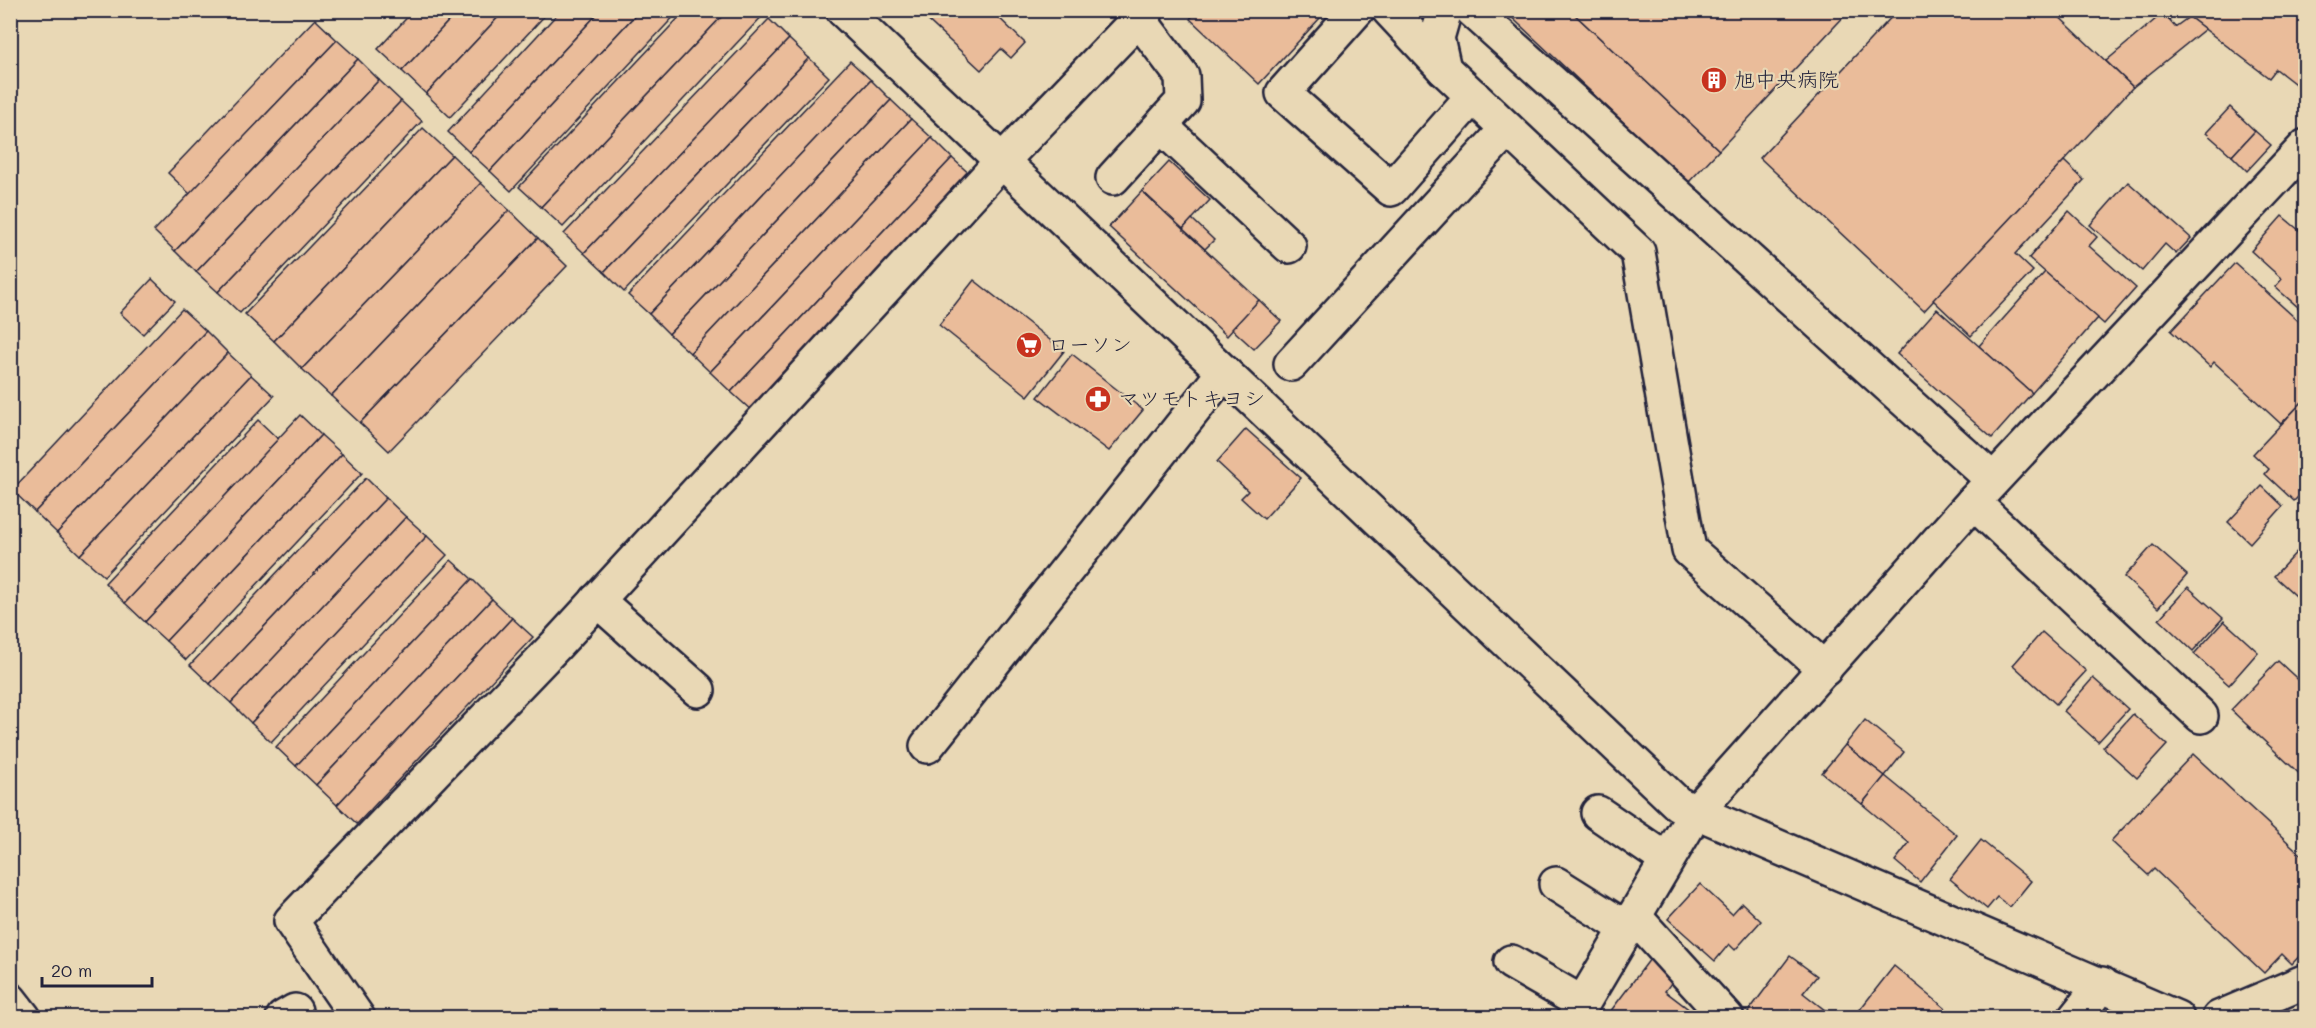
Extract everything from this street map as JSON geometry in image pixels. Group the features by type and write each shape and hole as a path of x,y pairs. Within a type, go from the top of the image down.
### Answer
{"street":[{"path":"843,10 1678,804 2177,1017"},
{"path":"1357,10 1283,93 1391,189 1473,96"},
{"path":"1389,10 1444,69 1638,252 1689,550 1825,669"},
{"path":"1444,69 1437,38 1445,10"},
{"path":"1472,10 1983,491 2200,716"},
{"path":"357,1017 291,921 597,600 1002,160 1143,15 1182,75 1183,100 1113,178"},
{"path":"1161,126 1289,246"},
{"path":"1291,364 1507,129"},
{"path":"1511,962 1578,1010 1696,812 1983,491 2306,146"},
{"path":"927,746 1224,372"},
{"path":"597,600 698,690"},
{"path":"1598,813 1667,860"},
{"path":"1556,884 1630,922 1727,1017"},
{"path":"2219,1017 2306,981"},
{"path":"2074,1017 2102,984"},
{"path":"10,1000 24,1017"}],"building":[{"path":"414,10 459,10 402,71 378,49"},
{"path":"459,10 505,10 426,94 402,71"},
{"path":"505,10 550,10 450,117 426,94"},
{"path":"561,10 601,10 469,152 448,132"},
{"path":"601,10 640,10 490,171 469,152"},
{"path":"640,10 680,10 511,191 490,171"},
{"path":"686,10 728,10 541,207 519,187"},
{"path":"728,10 768,10 563,227 541,207"},
{"path":"920,10 951,10 953,13 955,10 991,10 1025,43 1011,58 1001,49 981,70 919,12"},
{"path":"1197,10 1312,10 1320,18 1259,84 1190,19"},
{"path":"1504,10 1570,10 1719,150 1688,183"},
{"name":"旭中央病院","path":"1570,10 1850,10 1719,150"},
{"path":"1898,10 2052,10 2133,87 1924,311 1760,158"},
{"path":"2193,10 2306,10 2306,86 2303,90 2276,69 2269,78 2189,17"},
{"path":"2163,13 2175,27 2189,17 2205,29 2133,87 2106,61"},
{"path":"315,19 337,40 190,194 168,173"},
{"path":"769,19 789,39 584,253 564,234"},
{"path":"789,39 809,58 604,272 584,253"},
{"path":"337,40 358,59 175,251 154,231"},
{"path":"809,58 829,77 624,292 604,272"},
{"path":"358,59 379,80 196,272 175,251"},
{"path":"850,61 871,80 649,314 628,295"},
{"path":"379,80 401,101 218,292 196,272"},
{"path":"871,80 891,100 669,334 649,314"},
{"path":"891,100 911,119 690,353 669,334"},
{"path":"401,101 422,121 240,313 218,292"},
{"path":"2230,107 2255,131 2232,156 2206,133"},
{"path":"911,119 932,138 710,372 690,353"},
{"path":"423,128 452,155 274,341 245,314"},
{"path":"2255,131 2271,145 2247,171 2232,156"},
{"path":"932,138 952,158 731,392 710,372"},
{"path":"452,155 481,183 302,369 274,341"},
{"path":"952,158 973,177 752,411 731,392"},
{"path":"2064,161 2084,180 2015,254 2033,271 1971,336 1933,300"},
{"path":"1169,162 1210,200 1183,229 1142,191"},
{"path":"2128,182 2191,238 2176,254 2165,244 2142,271 2090,225"},
{"path":"481,183 509,210 331,396 302,369"},
{"path":"1142,191 1259,300 1227,336 1109,227"},
{"path":"509,210 538,238 360,423 331,396"},
{"path":"2069,211 2097,237 2089,246 2136,288 2104,324 2029,258"},
{"path":"2282,216 2306,236 2306,314 2275,287 2282,279 2251,251"},
{"path":"1192,219 1214,240 1205,249 1183,229"},
{"path":"538,238 567,266 389,451 360,423"},
{"path":"2235,263 2306,328 2306,398 2281,424 2214,362 2210,367 2171,331"},
{"path":"2045,272 2098,318 2032,393 1979,346"},
{"path":"152,279 175,301 143,334 120,313"},
{"path":"974,280 1064,351 1028,396 939,325"},
{"path":"1259,300 1281,321 1254,349 1232,329"},
{"path":"182,309 206,331 35,512 12,490"},
{"path":"1937,309 2032,393 1992,438 1897,354"},
{"path":"206,331 228,353 57,533 35,512"},
{"path":"228,353 251,375 80,555 57,533"},
{"path":"1072,354 1143,410 1109,451 1038,397"},
{"path":"251,375 274,396 104,576 80,555"},
{"path":"2306,398 2306,489 2294,501 2265,474 2269,469 2253,454"},
{"path":"300,415 321,435 145,622 125,603"},
{"path":"258,420 278,439 125,603 105,583"},
{"path":"1246,429 1301,478 1264,519 1241,498 1248,491 1217,462"},
{"path":"321,435 342,454 166,641 145,622"},
{"path":"342,454 362,473 186,660 166,641"},
{"path":"366,478 386,498 210,684 190,665"},
{"path":"2262,486 2283,506 2250,543 2228,522"},
{"path":"386,498 406,517 231,703 210,684"},
{"path":"406,517 427,536 251,723 231,703"},
{"path":"427,536 447,555 271,742 251,723"},
{"path":"2306,542 2306,605 2274,576"},
{"path":"2153,545 2187,575 2158,608 2124,577"},
{"path":"451,560 472,579 296,766 276,747"},
{"path":"472,579 492,599 316,785 296,766"},
{"path":"2188,587 2223,618 2193,651 2159,619"},
{"path":"492,599 512,618 337,805 316,785"},
{"path":"512,618 533,637 357,824 337,805"},
{"path":"2224,621 2258,652 2229,685 2194,654"},
{"path":"2042,632 2086,671 2056,704 2013,665"},
{"path":"2278,661 2306,687 2306,780 2231,710"},
{"path":"2093,678 2128,709 2098,742 2064,711"},
{"path":"2133,714 2167,745 2137,778 2103,747"},
{"path":"1865,720 1904,752 1885,776 1845,745"},
{"path":"1845,745 1885,776 1862,804 1822,773"},
{"path":"2193,754 2306,859 2306,949 2292,964 2282,954 2264,973 2154,869 2148,875 2111,841"},
{"path":"1885,776 1957,835 1920,882 1895,861 1909,843 1862,804"},
{"path":"1981,840 2031,881 2010,907 1997,897 1987,909 1950,879"},
{"path":"1700,884 1732,914 1742,903 1761,921 1735,950 1729,944 1715,961 1668,919"},
{"path":"1790,956 1817,976 1803,993 1826,1011 1821,1018 1755,1018 1748,1012"},
{"path":"1650,959 1675,978 1665,991 1691,1011 1686,1018 1617,1018 1610,1012"},
{"path":"1894,966 1957,1018 1865,1018 1858,1012"}],"place":[{"name":"旭中央病院","path":"1714,80"},
{"name":"ローソン","path":"1029,345"},
{"name":"マツモトキヨシ","path":"1098,399"}]}
